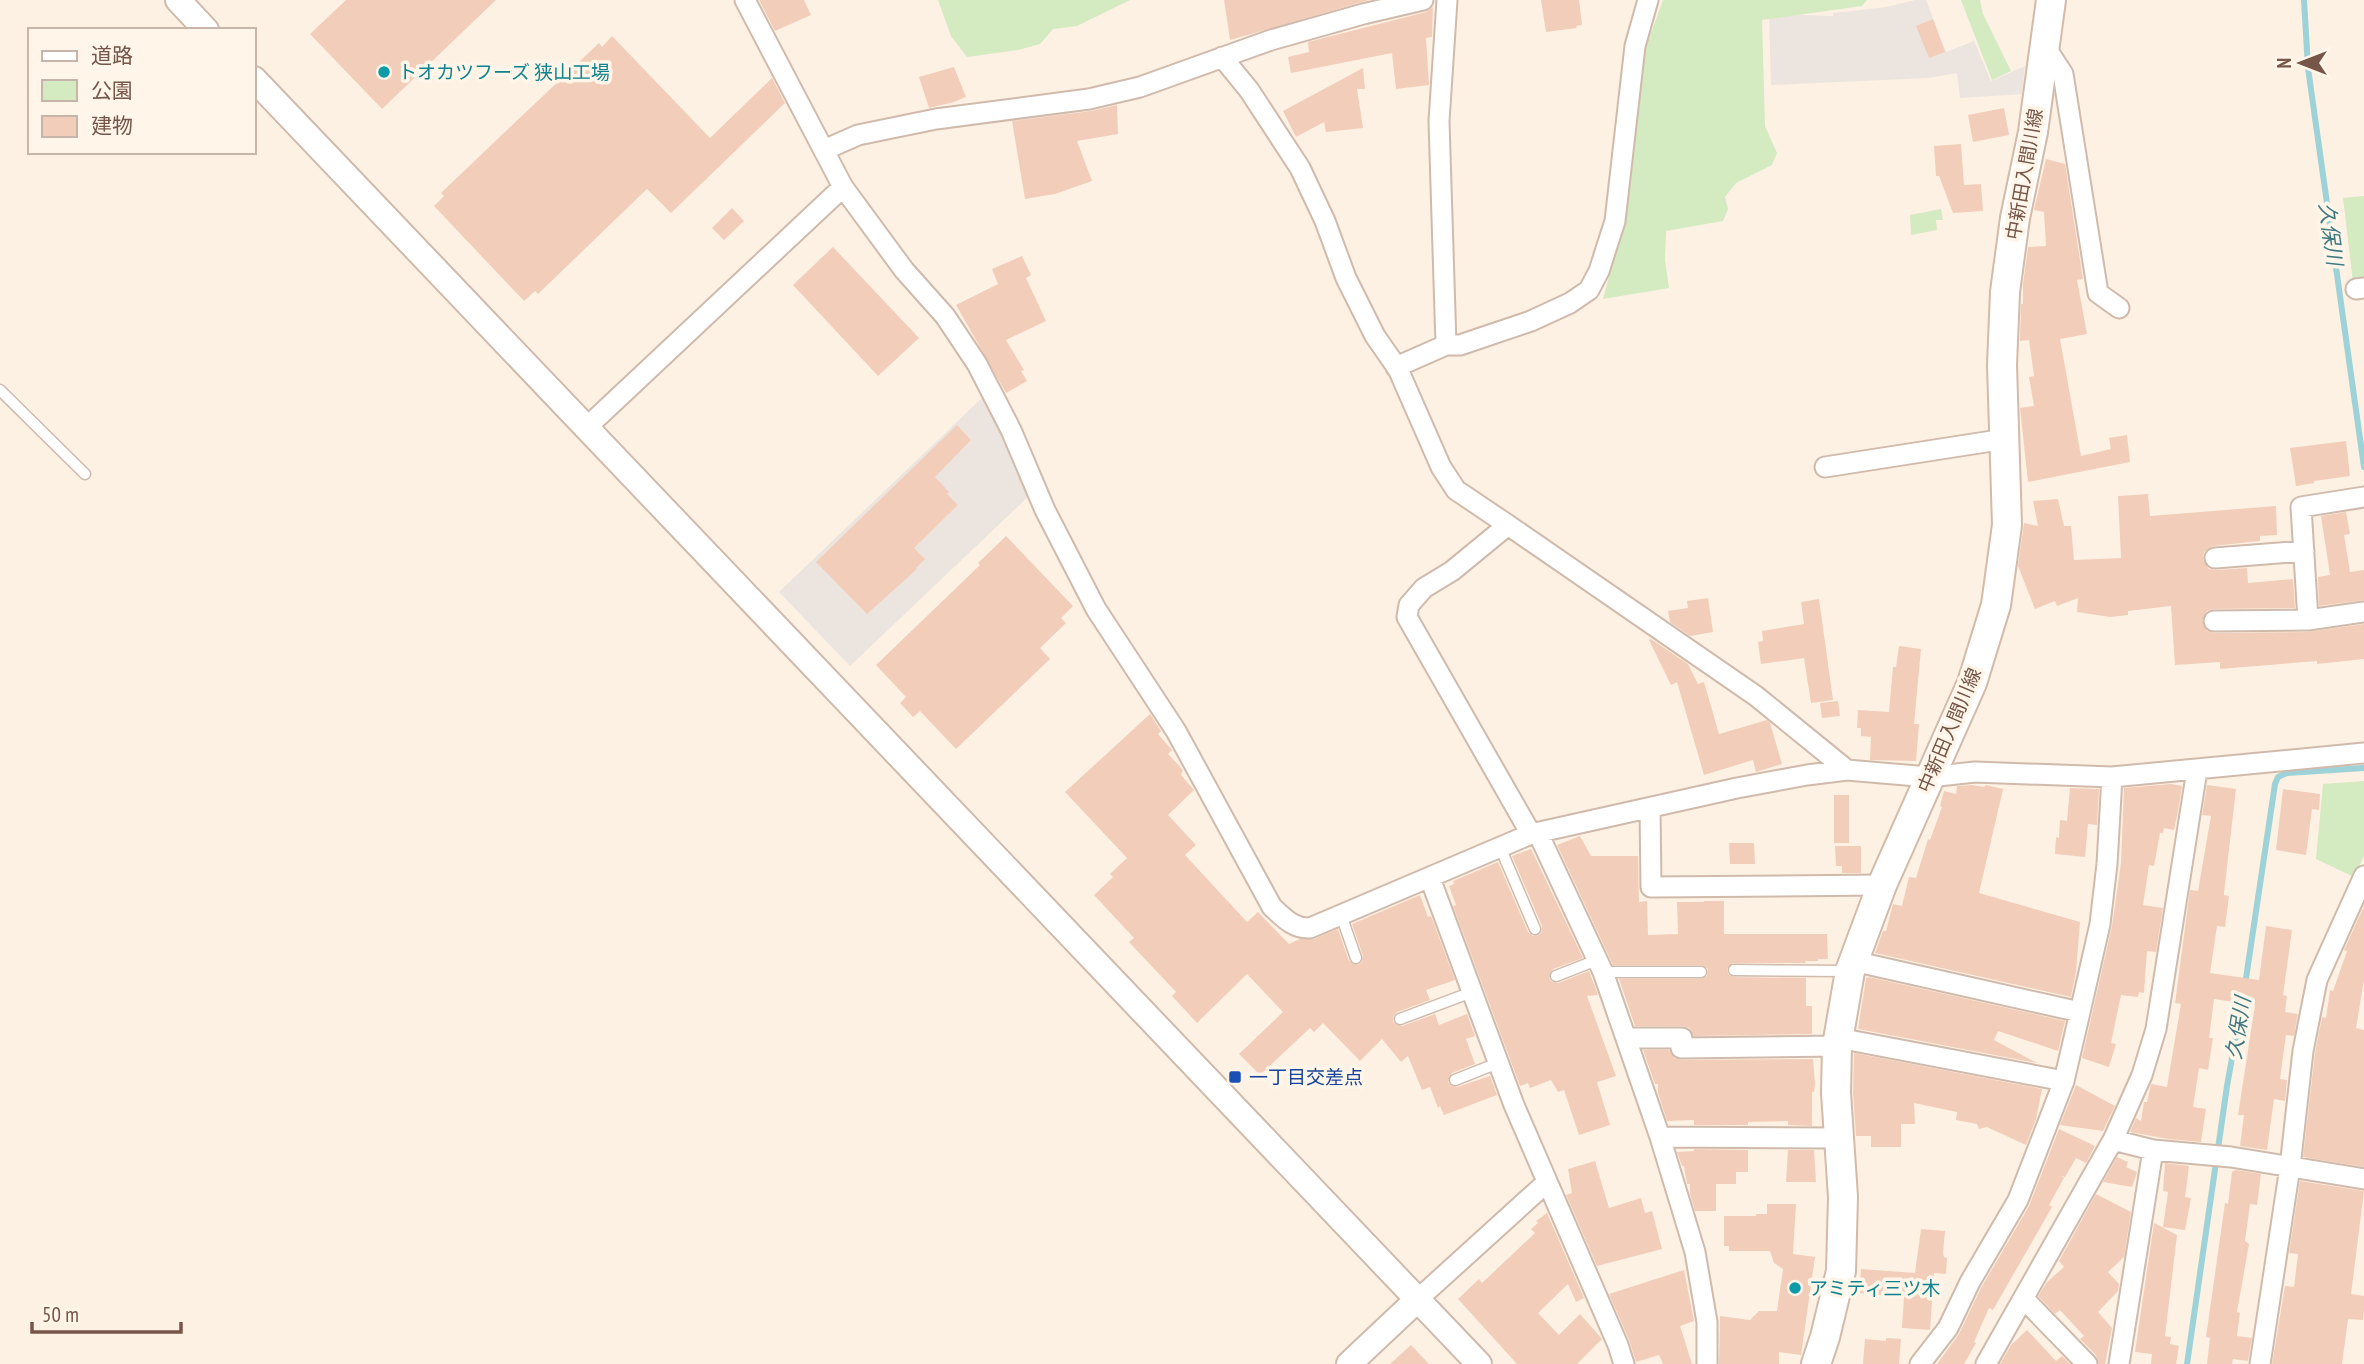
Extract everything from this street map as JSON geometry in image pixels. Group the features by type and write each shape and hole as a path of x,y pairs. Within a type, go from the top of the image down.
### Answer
{"main road":[{"name":"中新田入間川線","path":"1816,1364 1841,1271 1843,1197 1838,1138 1838,1042 1852,966 1882,886 1972,683 1996,605 2007,525 2002,365 2005,292 2015,218 2033,132 2051,0"}],"street":[{"path":"178,0 204,28"},
{"path":"746,0 843,187 904,270 945,316 976,364 1011,430 1045,510 1096,610 1176,732 1272,906 1287,921 1302,928 1310,928 1535,834 1737,788 1807,775 1847,770 1929,777 1975,772 2112,777 2364,753"},
{"path":"824,150 858,135 936,119 1088,99 1140,87 1364,7 1423,0"},
{"path":"1446,345 1439,121 1447,0"},
{"path":"1396,367 1446,345 1460,345 1531,321 1570,303 1589,290 1600,271 1615,221 1635,46 1648,0"},
{"path":"2046,48 2063,74 2098,293 2119,308"},
{"path":"1222,57 1261,108 1300,168 1325,221 1346,278 1375,336 1396,367 1441,467 1456,490 1756,696 1847,770"},
{"path":"256,81 1479,1364"},
{"path":"586,428 843,187"},
{"path":"1825,467 2005,439"},
{"path":"2308,620 2301,507 2362,498"},
{"path":"1508,525 1452,571 1424,588 1409,605 1407,617 1535,834 1600,966 1660,1137 1695,1252 1707,1322 1707,1364"},
{"path":"2215,558 2304,551"},
{"path":"2214,621 2308,620 2364,612"},
{"path":"1986,1364 2113,1140 2142,1075 2156,1029 2197,770"},
{"path":"1920,1364 1948,1328 1970,1282 2018,1200 2064,1081 2100,924 2112,777"},
{"path":"1650,808 1651,887 1882,886"},
{"path":"2260,1364 2290,1167 2303,1051 2317,980 2364,876"},
{"path":"1430,878 1498,1063 1624,1364"},
{"path":"1852,966 2080,1012"},
{"path":"1626,1038 1682,1038 1681,1048 1838,1042 2064,1081"},
{"path":"1660,1137 1838,1138"},
{"path":"2113,1140 2153,1150 2231,1157 2364,1179"},
{"path":"2119,1364 2153,1150"},
{"path":"1349,1364 1546,1183"},
{"path":"2024,1299 2087,1364"}],"lane":[{"path":"0,390 85,474"},
{"path":"1500,847 1535,929"},
{"path":"1340,915 1356,958"},
{"path":"1556,976 1600,966 1701,972"},
{"path":"1734,971 1852,966"},
{"path":"1399,1018 1472,992"},
{"path":"1455,1080 1498,1063"}],"shaded area":[{"path":"1926,0 1946,52 1974,41 1991,81 2025,66 2022,94 1960,98 1957,73 1928,78 1771,85 1769,14 1833,16 1833,13 1887,7"},
{"path":"985,395 1031,494 850,666 779,592"}],"green space":[{"path":"938,0 1130,0 1077,26 1053,29 1040,44 967,57 951,36"},
{"path":"1663,0 1867,0 1862,6 1762,20 1765,126 1777,153 1772,165 1736,183 1725,197 1728,209 1723,221 1666,231 1665,260 1669,288 1603,299 1624,221 1641,60"},
{"path":"1961,0 1980,0 1983,14 2011,71 1992,80"},
{"path":"2364,196 2364,280 2353,282 2343,198"},
{"path":"1941,209 1943,220 1936,220 1937,230 1911,235 1910,215"},
{"path":"2364,781 2364,856 2354,877 2316,859 2323,784"}],"building":[{"name":"トオカツフーズ 狭山工場","path":"346,0 496,0 382,109 310,34"},
{"path":"759,0 804,0 811,15 775,31"},
{"path":"1224,0 1369,0 1230,40"},
{"path":"1541,0 1579,0 1582,25 1546,32"},
{"path":"1433,7 1432,37 1426,38 1429,85 1396,89 1392,53 1291,73 1288,57 1309,52 1308,42 1426,12"},
{"path":"1933,19 1945,52 1929,58 1916,26"},
{"path":"612,36 710,138 772,78 785,103 671,213 647,189 538,294 535,291 524,301 434,206 444,196 441,193 599,43 602,47"},
{"path":"954,67 966,97 929,108 919,77"},
{"path":"1363,68 1365,89 1357,89 1363,128 1326,132 1324,122 1296,137 1283,111"},
{"path":"1117,105 1118,134 1077,141 1092,181 1055,194 1025,199 1012,121"},
{"path":"2004,108 2009,135 1973,142 1968,115"},
{"path":"1961,144 1964,185 1981,184 1983,211 1953,213 1939,176 1936,176 1934,146"},
{"path":"2046,159 2065,164 2083,279 2077,280 2087,334 2060,339 2081,456 2111,449 2109,438 2127,435 2130,462 2028,482 2020,408 2034,406 2029,377 2034,376 2029,340 2020,341 2021,304 2028,247 2046,246 2044,212 2034,210"},
{"path":"732,208 744,221 724,240 712,228"},
{"path":"833,247 919,338 878,376 793,285"},
{"path":"1022,256 1031,275 1026,278 1046,321 1006,340 1024,370 1021,371 1027,381 1006,393 956,305 998,284 992,269"},
{"path":"957,425 971,440 935,477 958,505 914,548 925,559 917,569 867,614 816,562"},
{"path":"2346,441 2350,476 2296,486 2290,448"},
{"path":"2148,494 2150,516 2276,506 2277,535 2260,536 2260,541 2213,546 2204,552 2203,560 2209,569 2247,568 2248,583 2293,579 2295,608 2213,609 2207,611 2202,620 2207,631 2308,632 2364,624 2364,659 2220,669 2220,662 2175,665 2171,606 2128,611 2128,615 2110,617 2077,612 2078,598 2057,606 2055,601 2035,609 2018,566 2024,523 2038,526 2033,501 2058,499 2064,526 2071,526 2074,560 2121,558 2118,496"},
{"path":"2346,512 2350,534 2344,535 2350,572 2364,570 2364,600 2319,606 2318,577 2330,575 2321,516"},
{"path":"1006,536 1073,606 1061,618 1066,623 1040,648 1050,659 956,749 920,711 913,717 900,703 906,697 876,665 980,565 978,563"},
{"path":"1708,598 1713,632 1690,636 1670,622 1668,611 1688,608 1687,601"},
{"path":"1819,599 1833,700 1811,703 1804,658 1761,664 1758,642 1763,641 1762,631 1804,624 1801,602"},
{"path":"1649,640 1688,664 1698,684 1704,682 1719,734 1767,720 1782,764 1756,772 1753,760 1704,775 1677,682 1671,685"},
{"path":"1899,646 1921,649 1914,724 1919,724 1916,761 1870,760 1871,737 1861,736 1861,728 1857,728 1858,710 1889,712 1893,667 1896,667"},
{"path":"1838,701 1840,716 1822,718 1820,703"},
{"path":"1150,714 1161,731 1158,734 1172,750 1168,754 1183,770 1181,775 1194,790 1168,815 1196,845 1185,855 1247,922 1258,912 1289,944 1300,939 1314,939 1338,929 1349,961 1358,965 1363,956 1352,924 1420,895 1428,917 1431,916 1455,980 1426,990 1430,1000 1397,1012 1393,1022 1402,1026 1435,1014 1439,1025 1467,1014 1475,1036 1466,1039 1475,1064 1452,1073 1448,1082 1457,1087 1490,1076 1497,1095 1444,1115 1440,1106 1438,1108 1430,1087 1422,1090 1408,1056 1401,1062 1382,1039 1360,1061 1323,1023 1314,1032 1310,1028 1260,1075 1239,1054 1283,1012 1247,974 1197,1023 1172,996 1176,992 1129,942 1134,938 1094,895 1113,877 1110,874 1127,858 1065,792"},
{"path":"2171,784 2182,786 2174,830 2164,828 2163,833 2160,833 2154,866 2149,865 2143,905 2163,908 2156,952 2147,951 2144,993 2139,992 2138,997 2121,995 2111,1043 2116,1044 2109,1067 2082,1058 2112,926 2121,863 2124,788"},
{"path":"2207,785 2236,789 2224,893 2229,896 2225,927 2217,926 2210,973 2259,980 2266,926 2292,930 2283,995 2287,996 2285,1012 2298,1014 2294,1036 2286,1035 2280,1079 2287,1080 2285,1101 2274,1099 2267,1150 2240,1146 2244,1115 2238,1115 2255,1005 2214,999 2209,1038 2213,1038 2208,1070 2199,1068 2193,1107 2206,1109 2201,1142 2130,1132 2136,1118 2141,1121 2151,1084 2167,1087 2181,1004 2175,1003 2190,890 2198,891 2211,816 2202,815"},
{"path":"1957,786 2003,789 1979,893 2080,922 2071,997 1875,953 1883,931 1886,931 1893,904 1902,906 1909,877 1916,878 1928,839 1930,840 1942,807 1940,806 1944,791 1956,794"},
{"path":"2070,788 2099,789 2097,825 2088,824 2085,857 2055,854 2060,820 2067,821"},
{"path":"2283,789 2320,794 2319,810 2312,809 2306,855 2276,850"},
{"path":"1834,795 1849,795 1849,843 1834,843"},
{"path":"1580,836 1591,856 1638,856 1639,902 1647,901 1648,935 1678,934 1677,902 1704,901 1724,901 1724,934 1827,934 1828,959 1805,961 1806,963 1733,963 1727,969 1728,974 1734,977 1806,978 1806,1006 1812,1006 1812,1034 1694,1036 1689,1028 1683,1026 1635,1026 1619,979 1701,979 1707,976 1708,969 1701,965 1613,965 1557,845"},
{"path":"1729,843 1754,843 1755,864 1730,864"},
{"path":"1835,846 1861,846 1861,873 1842,873 1842,866 1836,866"},
{"path":"1531,849 1583,958 1553,969 1549,978 1558,983 1589,971 1598,995 1587,996 1616,1076 1597,1082 1610,1125 1579,1135 1564,1090 1558,1092 1551,1080 1530,1088 1528,1083 1520,1086 1453,906 1456,905 1449,886 1454,884 1453,881 1498,862 1528,932 1533,936 1539,935 1542,926 1512,856"},
{"path":"2364,906 2364,980 2356,1028 2364,1030 2364,1167 2303,1157 2322,1017 2326,1018 2330,990 2333,991 2347,951 2344,950"},
{"path":"1866,978 2065,1021 2058,1051 1998,1031 1994,1040 2037,1063 1858,1029"},
{"path":"1643,1050 1669,1050 1674,1058 1681,1060 1813,1059 1815,1084 1812,1092 1812,1126 1788,1125 1788,1121 1748,1122 1748,1125 1694,1125 1694,1120 1667,1121 1658,1093 1658,1084 1655,1084"},
{"path":"1854,1053 2042,1089 2036,1119 2026,1145 1987,1127 1979,1129 1977,1124 1956,1120 1957,1112 1914,1103 1915,1124 1901,1124 1901,1147 1871,1147 1871,1136 1856,1136"},
{"path":"2076,1085 2115,1106 2103,1131 2060,1125"},
{"path":"2059,1129 2095,1146 2086,1163 2076,1158 2065,1177 2061,1176 2064,1178 2049,1205 2052,1207 1993,1310 1989,1308 1974,1342 1976,1343 1964,1364 1937,1364 1959,1334 1981,1288 2029,1206"},
{"path":"1694,1149 1748,1150 1748,1172 1736,1172 1736,1184 1716,1184 1716,1211 1695,1211 1690,1184 1687,1184 1684,1166 1677,1152"},
{"path":"1788,1150 1814,1150 1816,1182 1786,1182"},
{"path":"2117,1157 2128,1162 2126,1167 2137,1172 2132,1187 2103,1182"},
{"path":"1595,1161 1609,1208 1641,1198 1645,1213 1652,1211 1662,1249 1597,1266 1566,1195 1572,1193 1568,1169"},
{"path":"2165,1163 2189,1166 2185,1197 2191,1198 2185,1230 2163,1227 2168,1192 2163,1191"},
{"path":"2236,1170 2261,1174 2257,1205 2250,1204 2245,1241 2249,1244 2237,1312 2240,1313 2237,1336 2252,1338 2248,1361 2233,1359 2232,1364 2207,1364 2210,1338 2206,1337 2225,1203 2228,1204 2232,1172"},
{"path":"2300,1181 2364,1191 2351,1294 2364,1296 2363,1320 2348,1319 2342,1364 2272,1364 2285,1286 2294,1287 2298,1254 2289,1253"},
{"path":"2096,1194 2131,1212 2124,1257 2108,1272 2119,1284 2118,1291 2098,1312 2112,1328 2105,1364 2099,1364 2096,1355 2080,1339 2084,1336 2060,1310 2055,1314 2038,1296 2047,1282 2064,1267 2059,1261"},
{"path":"1767,1204 1796,1204 1793,1254 1815,1257 1801,1355 1779,1352 1779,1364 1719,1364 1720,1316 1750,1320 1759,1311 1777,1311 1783,1269 1774,1263 1770,1251 1729,1251 1729,1246 1724,1246 1724,1216 1767,1214"},
{"path":"1547,1213 1584,1298 1576,1302 1568,1284 1538,1313 1559,1335 1580,1314 1602,1339 1577,1364 1517,1364 1458,1299 1479,1279 1482,1283 1535,1233 1531,1229 1538,1223 1536,1221"},
{"path":"2154,1223 2177,1235 2165,1336 2171,1337 2170,1344 2179,1346 2176,1364 2151,1364 2152,1354 2135,1352"},
{"path":"1921,1229 1945,1231 1943,1253 1947,1258 1946,1274 1934,1273 1930,1330 1902,1328 1904,1297 1859,1293 1861,1269 1915,1273"},
{"path":"1684,1270 1694,1321 1680,1326 1692,1364 1663,1364 1659,1355 1636,1362 1609,1294"},
{"path":"2027,1330 2056,1361 2062,1356 2070,1364 2000,1364 2011,1345"},
{"path":"1886,1338 1901,1339 1899,1364 1863,1364 1865,1339 1886,1341"},
{"path":"1411,1345 1429,1364 1390,1364"}],"waterway":[{"name":"久保川","path":"2304,0 2308,68 2364,467"},
{"name":"久保川","path":"2245,985 2278,777 2287,773 2364,768"},
{"name":"久保川","path":"2187,1364 2227,1086 2243,996"}],"place":[{"name":"トオカツフーズ 狭山工場","path":"384,72"},
{"name":"一丁目交差点","path":"1235,1077"},
{"name":"アミティ三ツ木","path":"1795,1288"}]}
